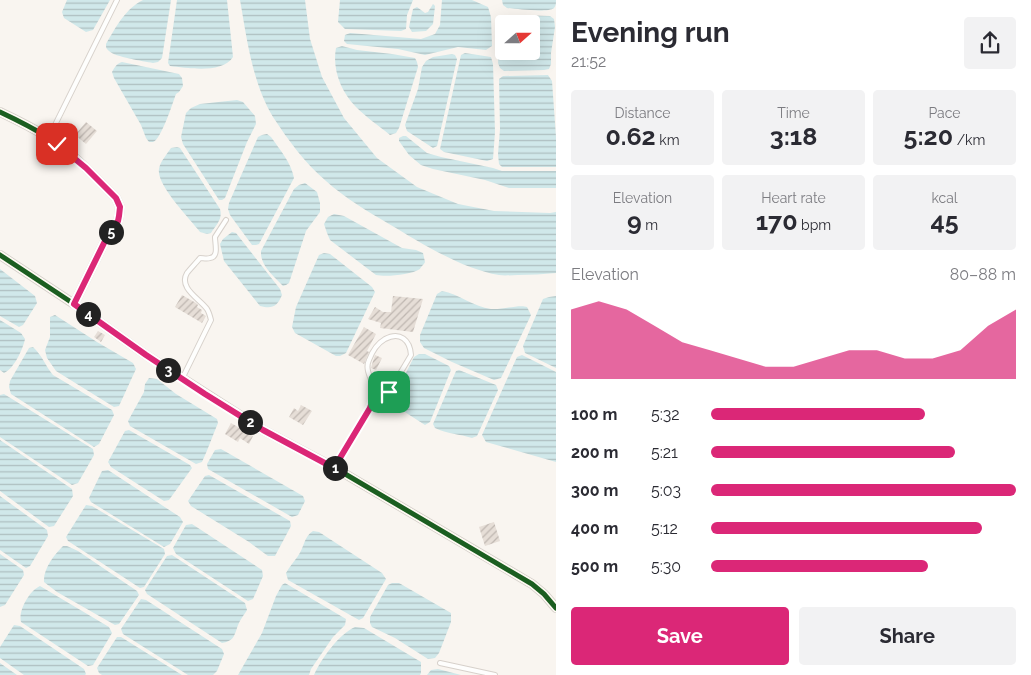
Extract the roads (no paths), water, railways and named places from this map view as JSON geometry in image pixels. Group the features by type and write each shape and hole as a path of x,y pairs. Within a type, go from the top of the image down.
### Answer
{"street":[{"path":"0,112 48,138 86,168 116,198 120,207 118,221 106,239 74,304"},
{"path":"0,256 74,304 182,379 263,430 334,468 532,584 556,608"}],"lane":[{"path":"48,138 117,0"},
{"path":"182,379 210,320 207,308 188,290 185,280 186,275 200,258 209,259 214,255 215,237 226,220"},
{"path":"334,468 370,408 374,396 368,361 384,339 401,336 407,340 411,355 389,392 384,395 374,396"},
{"path":"440,663 495,675"}],"water":[{"path":"67,0 110,0 93,30 86,32 64,18 62,12"},
{"path":"143,0 171,0 162,58 158,62 153,63 117,55 106,47 113,31 122,19 131,8"},
{"path":"177,0 227,0 233,57 228,62 221,66 204,69 170,66 168,63"},
{"path":"240,0 305,0 310,39 322,77 344,118 377,158 417,187 458,204 494,211 556,212 556,273 501,275 485,272 456,261 428,247 348,199 326,181 311,167 291,143 266,104 251,60"},
{"path":"340,0 413,0 407,15 406,29 401,31 345,29 338,22"},
{"path":"442,0 472,0 488,7 491,17 492,46 486,50 458,47 425,55 398,49 347,44 344,41 345,35 350,33 421,39 435,34 440,25"},
{"path":"502,0 556,0 556,2 555,7 551,9 532,10 507,8 503,5"},
{"path":"433,4 435,6 433,24 426,31 412,32 409,27 413,9 417,7 425,13 428,12"},
{"path":"540,16 550,16 554,19 555,27 549,69 504,71 498,63 498,60 540,60"},
{"path":"342,46 357,50 415,58 418,67 396,133 390,135 360,111 346,94 339,80 335,64 336,48"},
{"path":"465,53 491,57 493,64 495,132 493,159 487,161 444,152 440,149 461,55"},
{"path":"452,54 457,59 437,146 433,148 407,131 405,125 418,89 422,67 426,61 433,57"},
{"path":"122,62 179,74 182,78 183,86 176,94 160,135 153,142 149,142 146,138 141,125 114,78 112,72"},
{"path":"548,75 552,81 556,167 502,167 499,164 498,154 500,129 499,79 503,76"},
{"path":"237,100 243,102 255,116 256,124 225,198 219,200 183,144 181,137 186,113 191,108 200,104"},
{"path":"267,134 285,156 294,178 259,244 252,245 230,215 228,209 258,137"},
{"path":"406,136 427,153 502,171 556,171 556,188 509,188 485,180 421,165 409,155 399,141 399,138"},
{"path":"171,148 180,148 220,209 220,219 211,233 200,232 168,193 159,176 162,161"},
{"path":"305,183 317,192 320,212 306,231 289,283 283,286 265,266 261,251 294,189"},
{"path":"334,214 344,216 402,248 423,253 425,263 420,269 411,273 392,276 376,275 330,240 324,224 328,217"},
{"path":"232,232 236,233 280,289 282,295 274,306 260,306 224,261 220,244"},
{"path":"324,253 330,254 372,287 375,292 346,353 340,356 336,356 295,333 292,327 296,307 319,255"},
{"path":"0,269 35,296 37,303 23,325 19,327 0,316"},
{"path":"442,291 485,308 527,307 531,315 501,378 494,380 424,348 420,342 420,335 437,294"},
{"path":"556,296 556,368 525,353 523,346 543,299"},
{"path":"55,315 133,363 136,369 119,406 114,407 56,371 47,358 45,350 50,337 50,317"},
{"path":"0,320 21,333 25,339 15,363 4,373 0,370"},
{"path":"33,347 53,375 112,410 114,415 99,444 94,447 11,394 10,381 29,348"},
{"path":"419,354 425,354 449,366 451,370 430,422 425,425 397,407 394,401 394,396 414,357"},
{"path":"522,355 556,372 556,462 486,442 482,435 517,357"},
{"path":"459,370 496,385 498,390 477,436 472,438 440,430 435,428 433,424 456,371"},
{"path":"149,378 157,379 176,394 217,419 218,423 202,462 196,464 130,426 128,421 144,392 145,384"},
{"path":"4,394 93,449 94,455 78,483 72,485 0,437 0,395"},
{"path":"129,430 190,465 192,468 169,500 164,501 111,467 108,462 125,431"},
{"path":"0,440 72,489 73,496 54,526 49,527 0,491"},
{"path":"221,449 303,496 305,501 298,515 292,517 208,469 207,464 215,450"},
{"path":"108,470 180,517 183,522 170,544 164,547 91,502 89,498 102,471"},
{"path":"209,475 290,521 291,526 275,556 268,556 191,506 188,501 205,476"},
{"path":"0,496 47,530 48,536 30,566 26,568 0,550"},
{"path":"86,505 92,506 164,549 165,554 144,587 140,588 68,541 66,537"},
{"path":"192,524 262,570 263,576 253,599 248,601 176,554 173,548 186,525"},
{"path":"313,531 319,532 382,573 386,579 363,618 359,620 288,580 286,573 300,553 308,536"},
{"path":"63,546 78,551 137,591 139,595 119,624 115,625 57,592 44,582 47,567"},
{"path":"0,554 23,570 24,575 5,605 0,607"},
{"path":"172,555 245,603 247,610 231,640 222,643 147,594 145,590 167,556"},
{"path":"285,583 346,619 345,625 333,637 311,669 309,675 238,675 262,633 276,596"},
{"path":"399,583 451,613 451,622 439,653 435,658 428,659 395,638 372,627 370,617 388,585"},
{"path":"40,586 109,627 112,633 93,665 88,666 21,622 21,612 25,602 32,592"},
{"path":"141,599 146,600 222,649 224,654 217,671 213,675 188,675 123,634 121,629"},
{"path":"14,625 20,626 84,669 86,674 24,675 0,658 0,647"},
{"path":"355,627 364,628 421,662 420,675 314,675 331,648 343,635"},
{"path":"117,637 121,637 182,675 102,675 97,668"},
{"path":"0,663 17,675 0,675"},
{"path":"438,669 461,675 427,675 431,670"}]}
